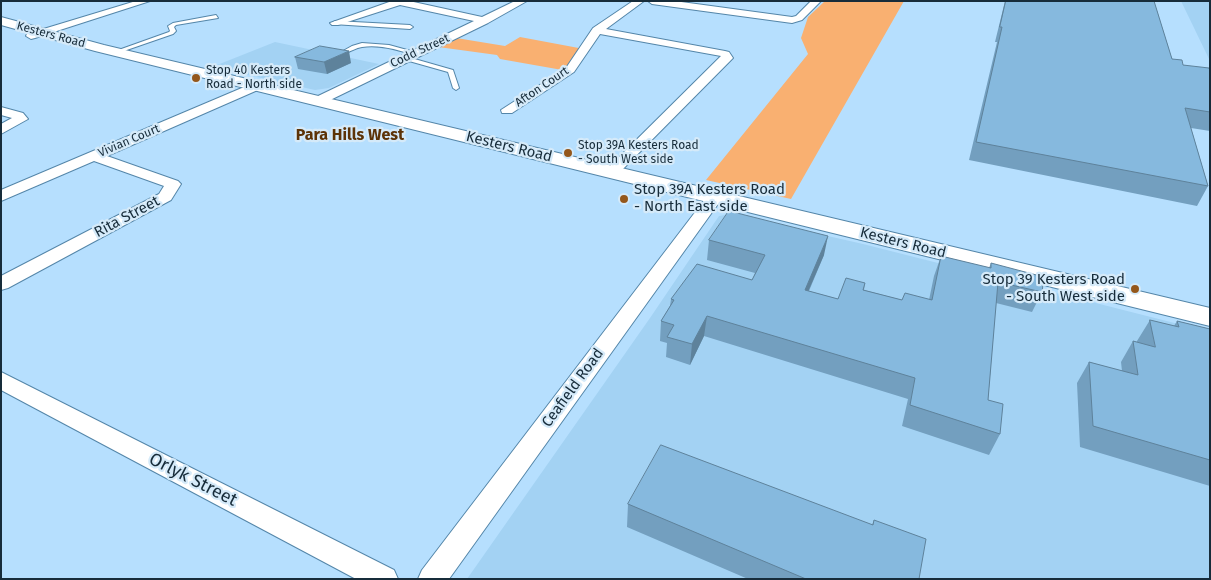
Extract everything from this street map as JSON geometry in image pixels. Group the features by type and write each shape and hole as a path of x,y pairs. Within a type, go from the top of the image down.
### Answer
{"main road":[{"name":"Kesters Road","path":"1,22 46,32 108,50 1210,317"},
{"name":"Kesters Road","path":"1,30 108,50"}],"street":[{"path":"31,36 146,1"},
{"name":"Codd Street","path":"318,101 415,52 523,1"},
{"name":"Afton Court","path":"507,110 570,70 598,30 640,1"},
{"path":"652,1 792,20 799,18 817,1"},
{"path":"335,23 401,2 485,20"},
{"path":"598,30 706,49 725,54 727,58 612,172"},
{"name":"Vivian Court","path":"1,196 256,86"},
{"path":"1,111 18,116 21,119 1,130"},
{"name":"Rita Street","path":"1,284 166,197 172,184 94,156"},
{"name":"Ceafield Road","path":"432,579 714,197"},
{"name":"Orlyk Street","path":"1,380 384,579"}],"lane":[{"path":"108,50 170,33 172,30 171,26 175,24 216,17"},
{"path":"335,23 410,27"},
{"path":"346,51 354,46 379,45 415,52"},
{"path":"404,58 451,71 456,88"}],"shaded area":[{"path":"825,1 904,1 791,199 706,180 808,54 801,38 808,17"},
{"path":"1181,1 1210,1 1210,61"},
{"path":"450,37 505,46 520,37 584,49 568,71 500,59 497,55 431,46"},
{"path":"275,42 379,64 329,88 315,90 212,67"},
{"path":"731,214 863,244 1210,332 1210,579 467,579 719,216"}],"building":[{"path":"1006,1 1154,1 1172,59 1182,60 1183,65 1209,68 1210,71 1210,112 1185,108 1208,186 976,142"},
{"path":"320,46 349,51 324,62 295,57"},
{"path":"729,211 828,236 805,290 838,299 846,278 865,283 863,290 902,300 905,293 932,300 941,256 991,268 991,263 1044,277 1042,292 998,282 988,400 1003,404 1000,434 910,405 915,378 707,316 692,344 667,337 674,325 661,321 674,300 671,299 697,264 752,280 765,255 709,240"},
{"path":"1150,320 1179,327 1177,321 1210,329 1210,460 1093,426 1089,362 1138,375 1133,341 1155,347"},
{"path":"661,445 873,525 874,520 926,539 919,579 806,579 628,504"}],"place":[{"name":"Stop 40 Kesters Road - North side","path":"196,78"},
{"name":"Stop 39A Kesters Road - South West side","path":"568,153"},
{"name":"Stop 39A Kesters Road - North East side","path":"624,199"},
{"name":"Stop 39 Kesters Road - South West side","path":"1135,289"}],"district":[{"name":"Para Hills West","path":"350,136"}]}
